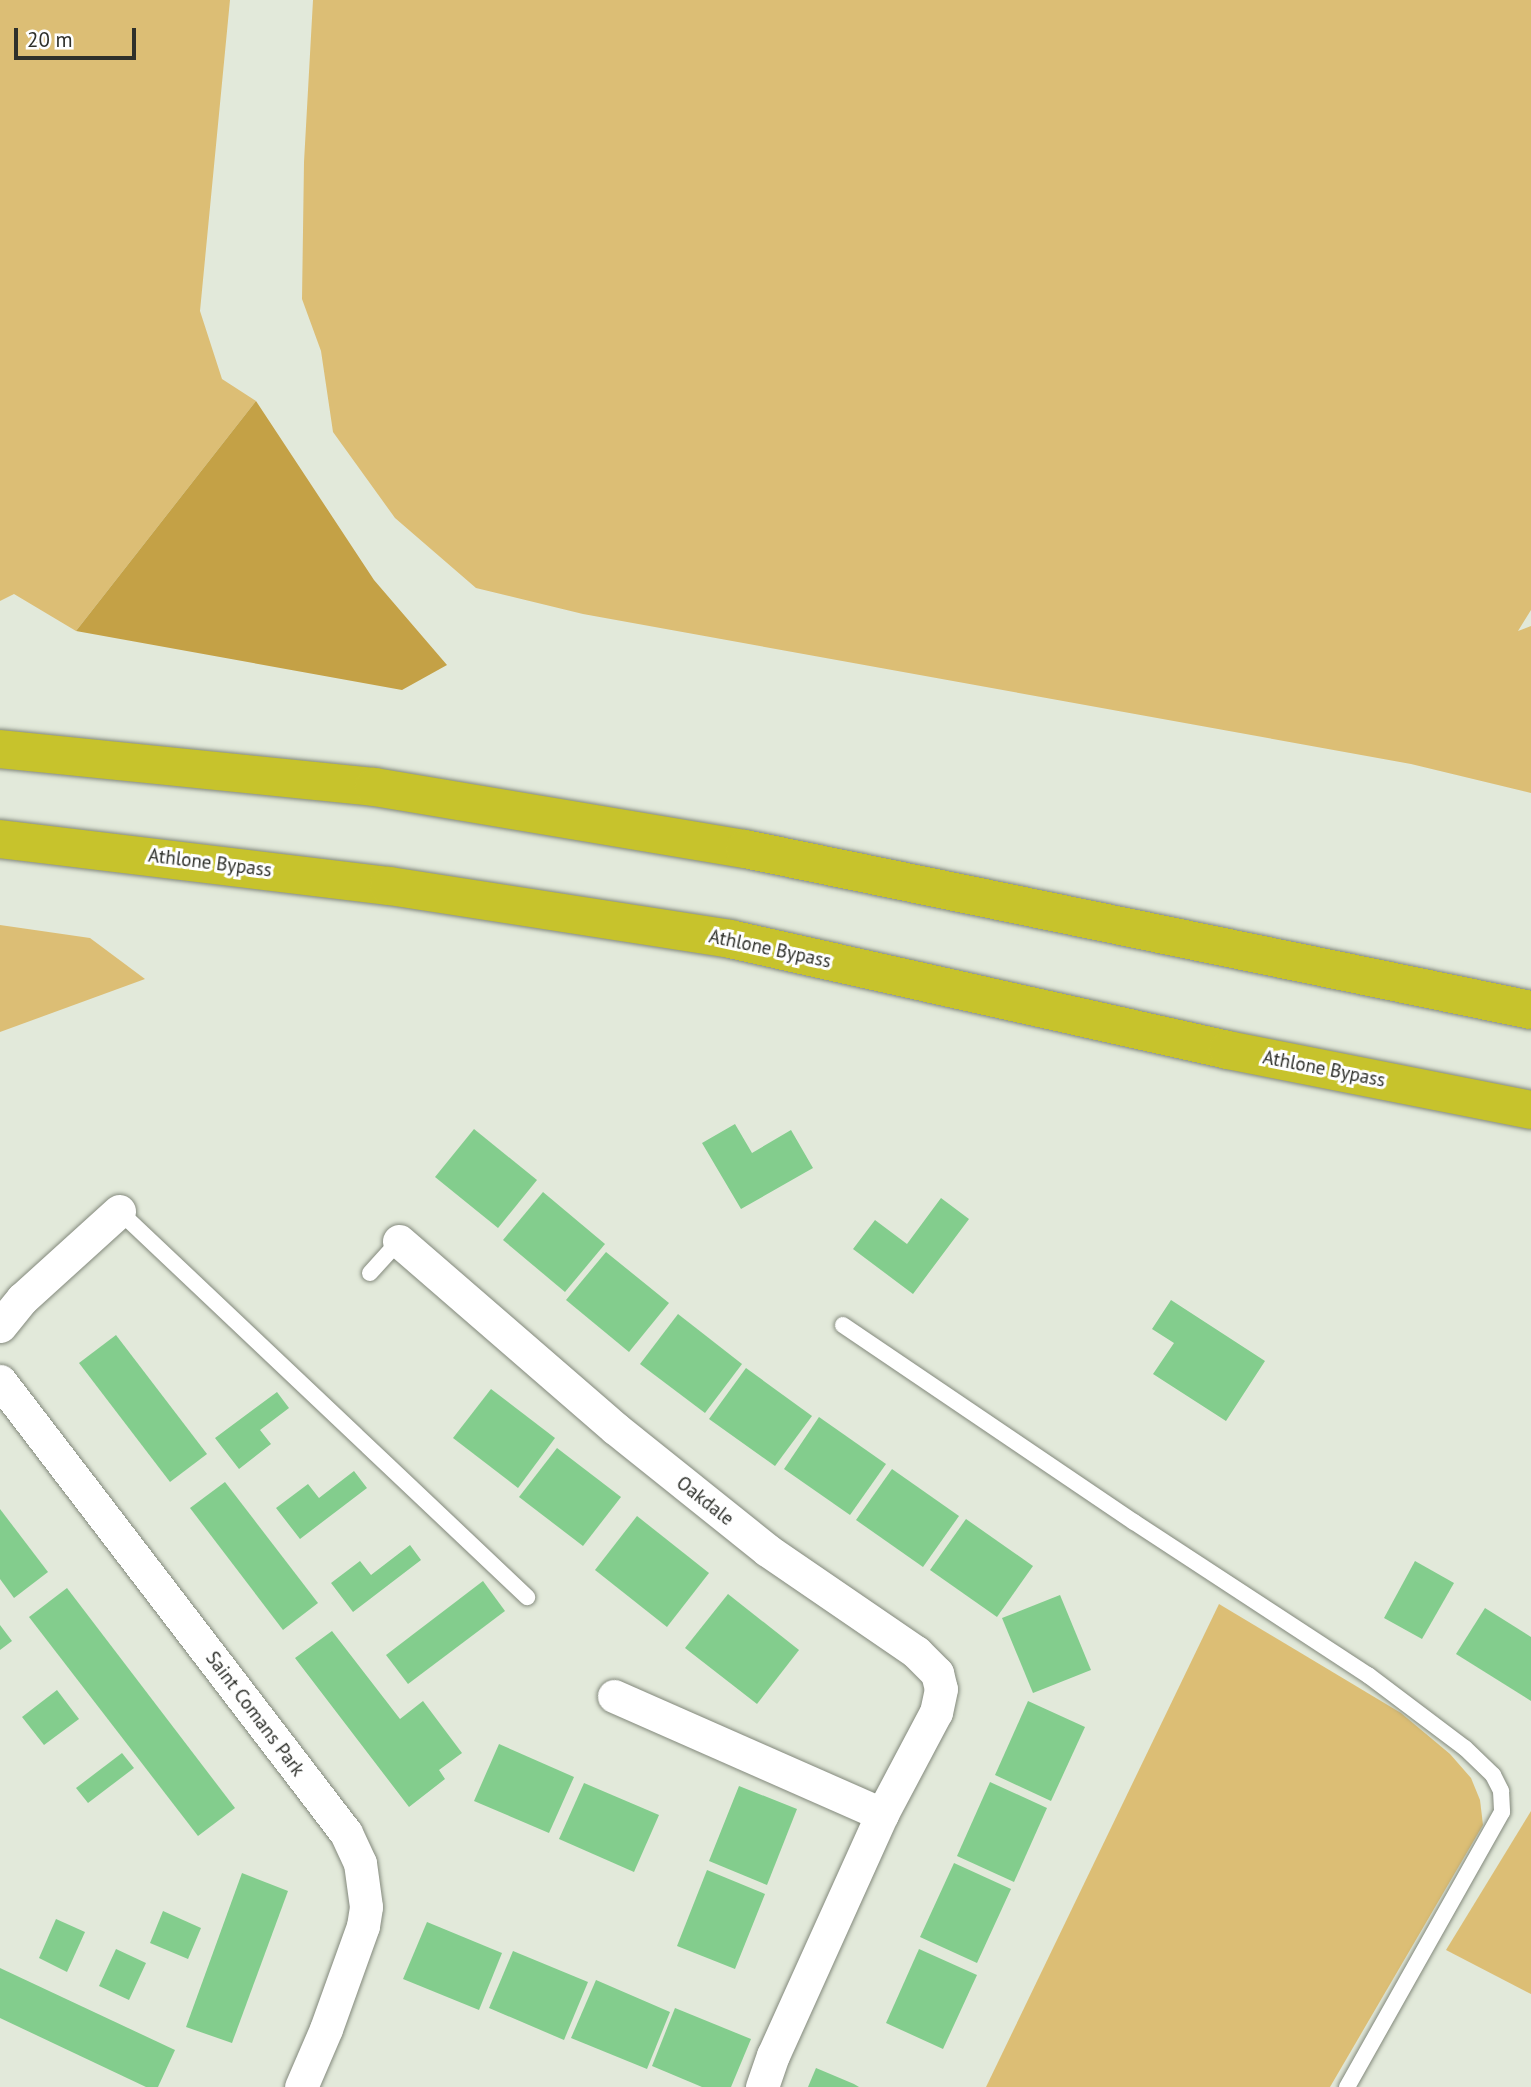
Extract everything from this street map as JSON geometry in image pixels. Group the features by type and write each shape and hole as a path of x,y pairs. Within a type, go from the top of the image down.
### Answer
{"highway":[{"path":"0,749 374,787 731,847 1531,1010"},
{"name":"Athlone Bypass","path":"0,839 389,886 730,939 1228,1051 1531,1110"}],"street":[{"path":"0,1326 22,1298 119,1210"},
{"name":"Oakdale","path":"399,1241 637,1447 767,1550 916,1652 937,1673 941,1689 936,1712 882,1814 773,2054 762,2087"},
{"name":"Saint Comans Park","path":"0,1381 346,1833 360,1863 366,1907 363,1926 326,2029 300,2087"},
{"path":"614,1696 882,1814"}],"lane":[{"path":"119,1210 527,1597"},
{"name":"Oakdale","path":"370,1273 399,1241"},
{"path":"843,1325 1134,1522 1368,1675 1465,1748 1493,1775 1501,1791 1502,1812 1347,2087"}],"shaded area":[{"path":"0,0 230,0 200,311 222,379 256,401 76,631 14,594 0,601"},
{"path":"313,0 1531,0 1531,610 1518,631 1531,626 1531,793 1411,764 583,614 476,588 395,518 333,432 321,351 302,299 304,162"},
{"path":"256,401 374,580 447,665 402,690 76,631"},
{"path":"0,925 90,938 145,979 0,1032"},
{"path":"1219,1604 1401,1713 1450,1754 1471,1778 1480,1800 1483,1825 1330,2087 986,2087"},
{"path":"1531,1811 1531,1994 1446,1950"}],"building":[{"path":"735,1124 752,1153 791,1130 813,1168 741,1209 702,1143"},
{"path":"474,1129 537,1180 498,1228 435,1177"},
{"path":"543,1192 605,1244 565,1292 503,1240"},
{"path":"941,1198 969,1219 913,1294 853,1249 875,1220 907,1244"},
{"path":"606,1252 669,1303 629,1352 566,1300"},
{"path":"1171,1300 1265,1361 1226,1421 1153,1374 1174,1343 1152,1329"},
{"path":"678,1314 742,1364 705,1413 640,1364"},
{"path":"116,1335 207,1454 170,1482 79,1363"},
{"path":"746,1368 812,1416 775,1466 709,1419"},
{"path":"491,1389 555,1438 518,1488 453,1438"},
{"path":"277,1392 289,1408 260,1430 271,1444 239,1469 215,1438"},
{"path":"819,1417 886,1464 850,1515 784,1469"},
{"path":"557,1448 621,1497 583,1546 519,1497"},
{"path":"892,1469 959,1516 923,1567 856,1520"},
{"path":"354,1471 367,1488 300,1539 276,1508 308,1484 319,1498"},
{"path":"225,1482 318,1603 283,1630 190,1508"},
{"path":"0,1509 48,1572 14,1598 0,1579"},
{"path":"637,1516 709,1573 667,1627 595,1570"},
{"path":"966,1519 1033,1566 997,1617 930,1570"},
{"path":"410,1545 421,1560 353,1612 331,1583 360,1561 371,1575"},
{"path":"1415,1561 1454,1583 1422,1639 1384,1618"},
{"path":"483,1581 505,1611 408,1684 386,1655"},
{"path":"67,1588 235,1808 198,1836 29,1617"},
{"path":"728,1594 799,1650 757,1704 685,1648"},
{"path":"1060,1595 1091,1670 1033,1693 1002,1618"},
{"path":"1485,1608 1531,1637 1531,1701 1456,1654"},
{"path":"0,1625 12,1641 0,1650"},
{"path":"332,1631 400,1719 423,1701 462,1753 439,1770 445,1779 409,1807 295,1658"},
{"path":"57,1690 79,1719 44,1745 22,1717"},
{"path":"1028,1701 1085,1727 1051,1801 995,1775"},
{"path":"499,1744 574,1777 549,1833 474,1801"},
{"path":"122,1753 134,1768 88,1803 76,1788"},
{"path":"990,1782 1047,1808 1014,1882 957,1856"},
{"path":"584,1783 659,1815 634,1872 559,1839"},
{"path":"739,1786 797,1809 767,1885 709,1861"},
{"path":"954,1863 1011,1889 977,1963 920,1937"},
{"path":"707,1870 765,1894 735,1969 677,1946"},
{"path":"242,1873 288,1891 232,2043 186,2027"},
{"path":"163,1911 201,1928 188,1959 150,1943"},
{"path":"56,1919 85,1932 67,1972 39,1958"},
{"path":"427,1922 502,1953 479,2010 403,1979"},
{"path":"116,1949 146,1963 129,2000 99,1986"},
{"path":"919,1949 977,1975 943,2049 886,2023"},
{"path":"513,1951 588,1982 564,2040 489,2008"},
{"path":"0,1968 175,2050 158,2087 146,2087 0,2018"},
{"path":"596,1980 670,2012 647,2069 571,2038"},
{"path":"675,2008 751,2039 731,2087 702,2087 652,2066"},
{"path":"816,2068 854,2084 859,2087 808,2087"}]}
